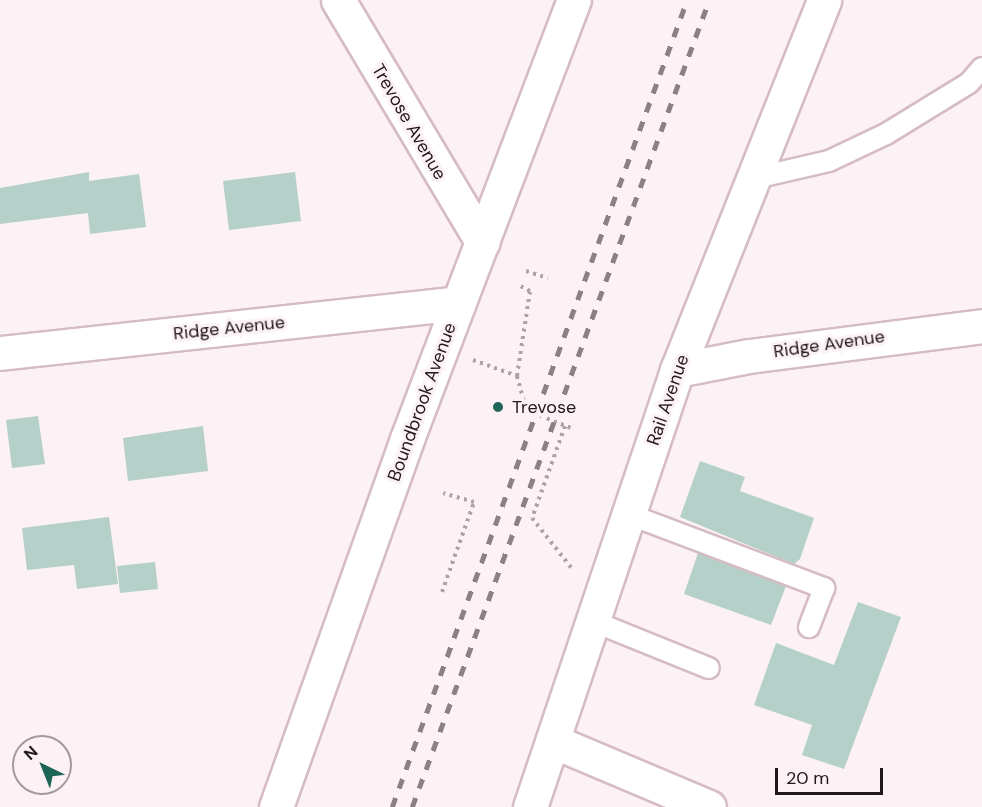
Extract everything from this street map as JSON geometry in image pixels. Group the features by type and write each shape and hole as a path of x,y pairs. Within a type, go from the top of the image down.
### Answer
{"street":[{"name":"Trevose Avenue","path":"338,0 425,152 482,242"},
{"name":"Boundbrook Avenue","path":"276,807 458,303 574,0"},
{"name":"Rail Avenue","path":"530,807 555,742 594,610 677,370 824,0"},
{"name":"Ridge Avenue","path":"0,353 458,303"},
{"name":"Ridge Avenue","path":"677,370 749,356 982,326"},
{"path":"555,742 709,807"}],"lane":[{"path":"751,179 829,161 885,134 969,83 982,68"},
{"path":"628,514 824,588 809,627"},
{"path":"594,610 709,668"}],"path":[{"path":"526,271 548,278"},
{"path":"520,286 530,291 517,376 526,410 571,428"},
{"path":"500,370 517,376"},
{"path":"566,426 532,518 594,610"},
{"path":"442,592 474,502 443,493"}],"building":[{"path":"89,172 89,181 139,174 146,227 90,234 88,213 0,224 0,188"},
{"path":"295,172 301,221 229,230 223,181"},
{"path":"38,416 45,464 12,468 6,420"},
{"path":"203,426 208,471 128,481 123,438"},
{"path":"700,461 745,477 740,491 814,518 800,559 794,564 680,517"},
{"path":"109,517 118,584 77,589 74,565 27,570 22,528"},
{"path":"698,553 786,586 771,625 684,594"},
{"path":"155,562 158,589 120,593 117,566"},
{"path":"858,602 901,617 844,769 802,755 812,725 754,705 776,643 834,665"}],"railway":[{"path":"392,807 687,0"},
{"path":"412,807 709,0"}],"place":[{"name":"Trevose","path":"498,407"}]}
